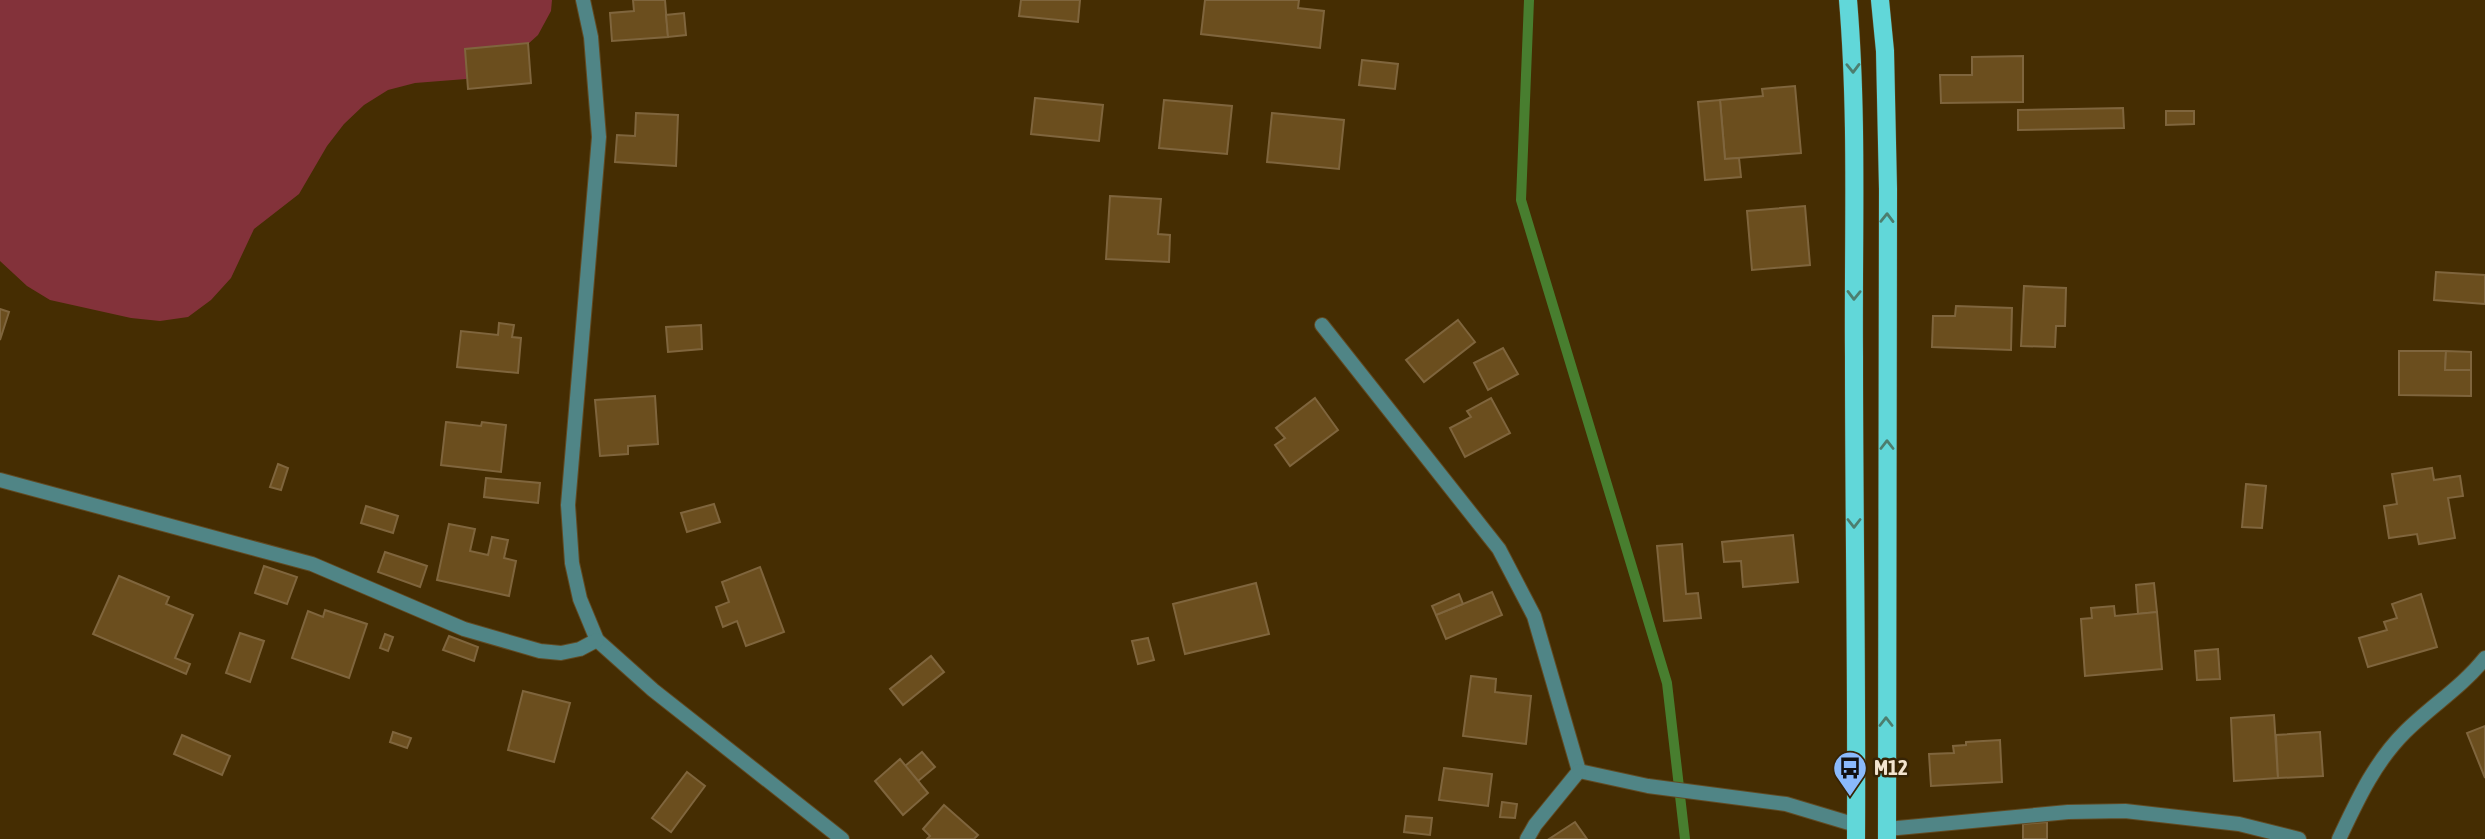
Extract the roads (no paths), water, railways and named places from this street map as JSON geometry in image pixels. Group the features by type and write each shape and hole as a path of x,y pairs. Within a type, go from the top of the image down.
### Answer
{"main road":[{"path":"1848,0 1853,56 1856,192 1856,832"},
{"path":"1880,0 1885,51 1888,189 1887,834"}],"street":[{"path":"583,0 591,37 599,137 568,505 572,564 580,599 597,640 653,690 842,839"},
{"path":"1322,325 1499,549 1534,616 1579,771"},
{"path":"0,480 312,564 464,629 540,651 561,653 580,649 597,640"},
{"path":"2339,839 2366,782 2404,733 2470,676 2485,658"},
{"path":"1579,771 1648,786 1786,804 1856,832"},
{"path":"1527,839 1535,825 1579,771"},
{"path":"1887,834 2068,811 2125,811 2239,824 2299,839"}],"waterway":[{"path":"1529,0 1521,200 1667,683 1685,839"}],"place":[{"name":"M12","path":"1850,798"}]}
